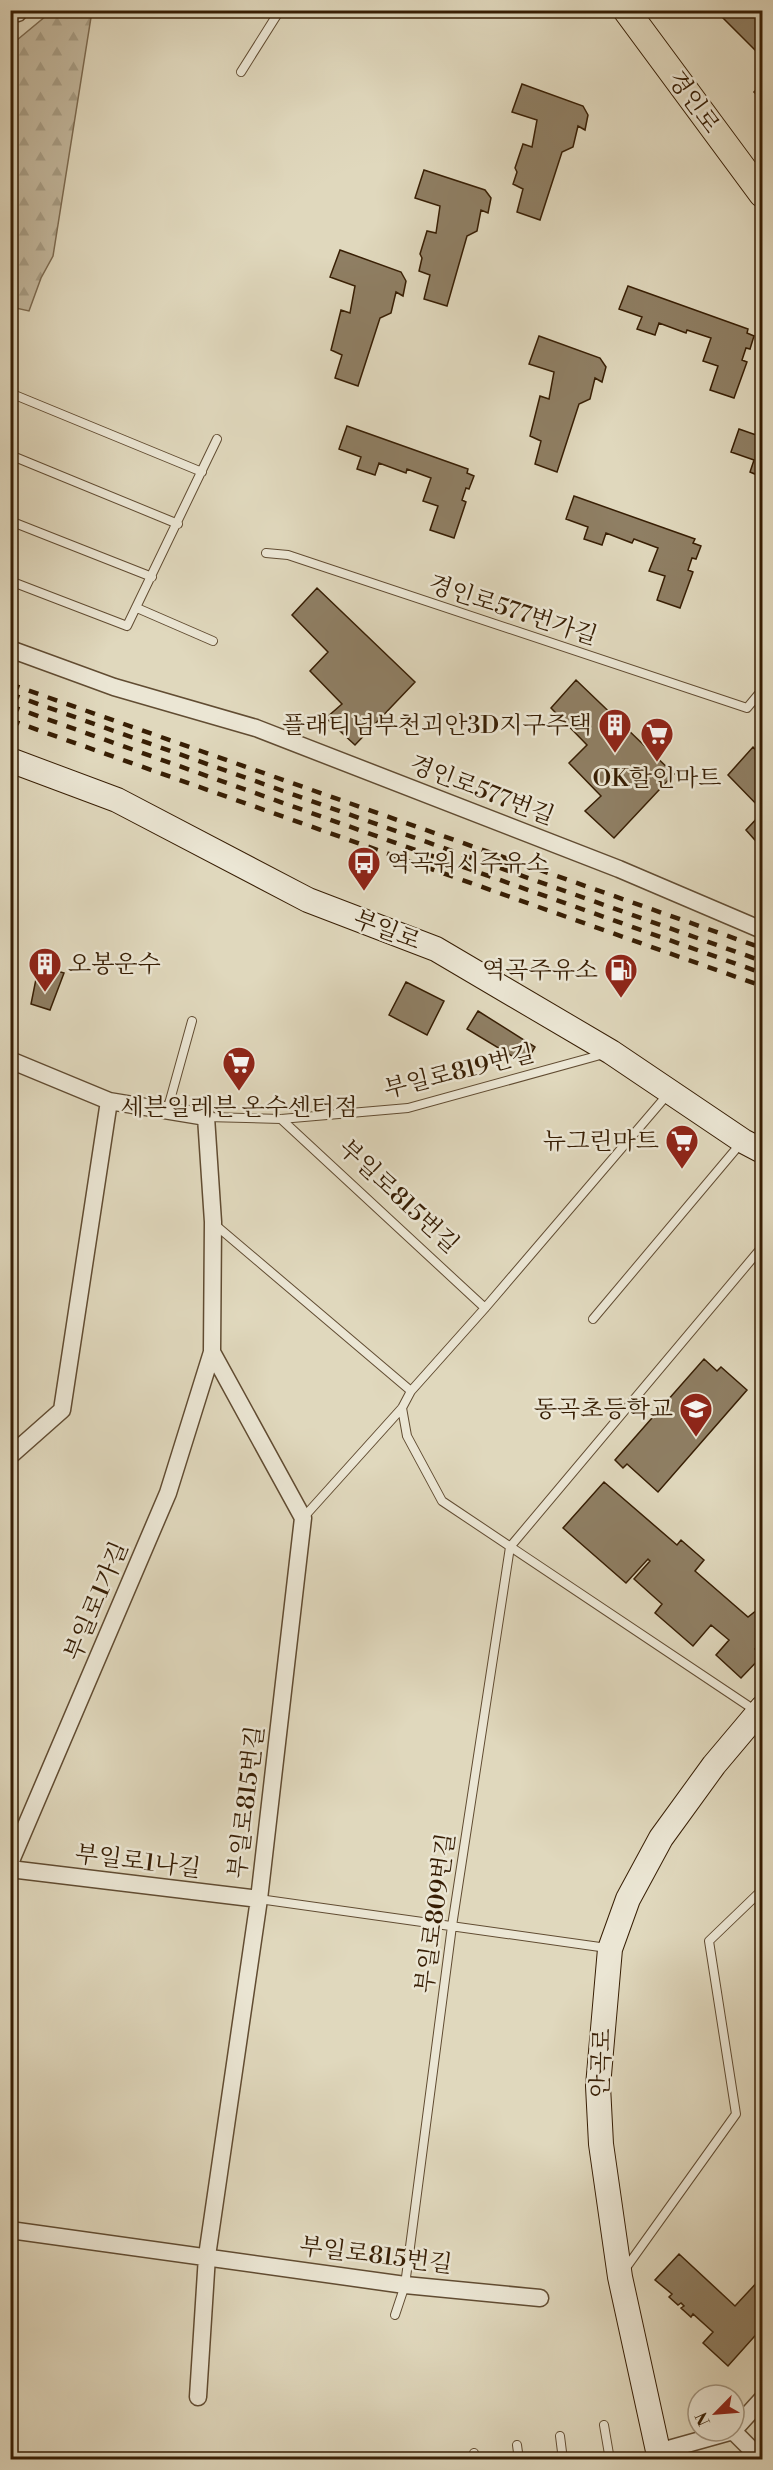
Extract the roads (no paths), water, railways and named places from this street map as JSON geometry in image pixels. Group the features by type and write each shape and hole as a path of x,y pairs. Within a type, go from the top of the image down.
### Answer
{"main road":[{"name":"경인로","path":"626,10 762,194"}],"street":[{"name":"경인로577번길","path":"10,649 114,687 256,728 620,869 762,930"},
{"name":"부일로","path":"10,760 117,800 308,900 436,949 611,1052 753,1146"},
{"path":"10,1060 109,1101 206,1117"},
{"path":"10,1456 62,1410 109,1101"},
{"name":"부일로1가길","path":"10,1863 168,1492 212,1352 213,1222 206,1117"},
{"name":"부일로1가길","path":"212,1352 303,1518"},
{"name":"부일로815번길","path":"198,2397 207,2256 259,1899 303,1518"},
{"name":"안곡로","path":"659,2456 620,2277 601,2144 598,2086 610,1949 628,1899 661,1838 714,1765 760,1710"},
{"name":"부일로1나길","path":"10,1869 259,1899"},
{"name":"부일로815번길","path":"10,2230 405,2285 540,2298"},
{"path":"746,2417 762,2399"},
{"path":"659,2456 697,2443"},
{"path":"745,2443 762,2460"}],"lane":[{"path":"241,72 280,10"},
{"path":"10,393 202,472"},
{"path":"10,581 127,626 217,439"},
{"path":"10,455 178,524"},
{"path":"10,521 152,577"},
{"name":"경인로577번가길","path":"266,553 288,555 747,708 762,690"},
{"path":"136,608 213,641"},
{"path":"167,1112 192,1021"},
{"name":"부일로819번길","path":"206,1117 281,1119 408,1108 611,1052"},
{"path":"303,1518 402,1408 411,1391 670,1091"},
{"name":"부일로815번길","path":"281,1119 485,1308"},
{"name":"부일로","path":"593,1319 753,1146"},
{"path":"213,1222 411,1391"},
{"path":"510,1547 762,1247"},
{"path":"402,1408 407,1436 442,1501 760,1710"},
{"name":"부일로809번길","path":"395,2315 405,2285 452,1926 510,1547"},
{"path":"620,2277 736,2114 709,1941 762,1890"},
{"path":"259,1899 610,1949"},
{"path":"604,2426 610,2460"},
{"path":"560,2436 562,2460"},
{"path":"517,2445 519,2460"}],"railway":[{"path":"10,684 762,948"},
{"path":"10,694 762,961"},
{"path":"10,706 762,973"},
{"path":"10,720 762,986"}],"place":[{"name":"플래티넘부천괴안3D지구주택","path":"615,754"},
{"name":"OK할인마트","path":"657,763"},
{"name":"역곡워시주유소","path":"364,892"},
{"name":"오봉운수","path":"45,993"},
{"name":"역곡주유소","path":"621,999"},
{"name":"세븐일레븐 온수센터점","path":"239,1092"},
{"name":"뉴그린마트","path":"682,1170"},
{"name":"동곡초등학교","path":"696,1438"}]}
